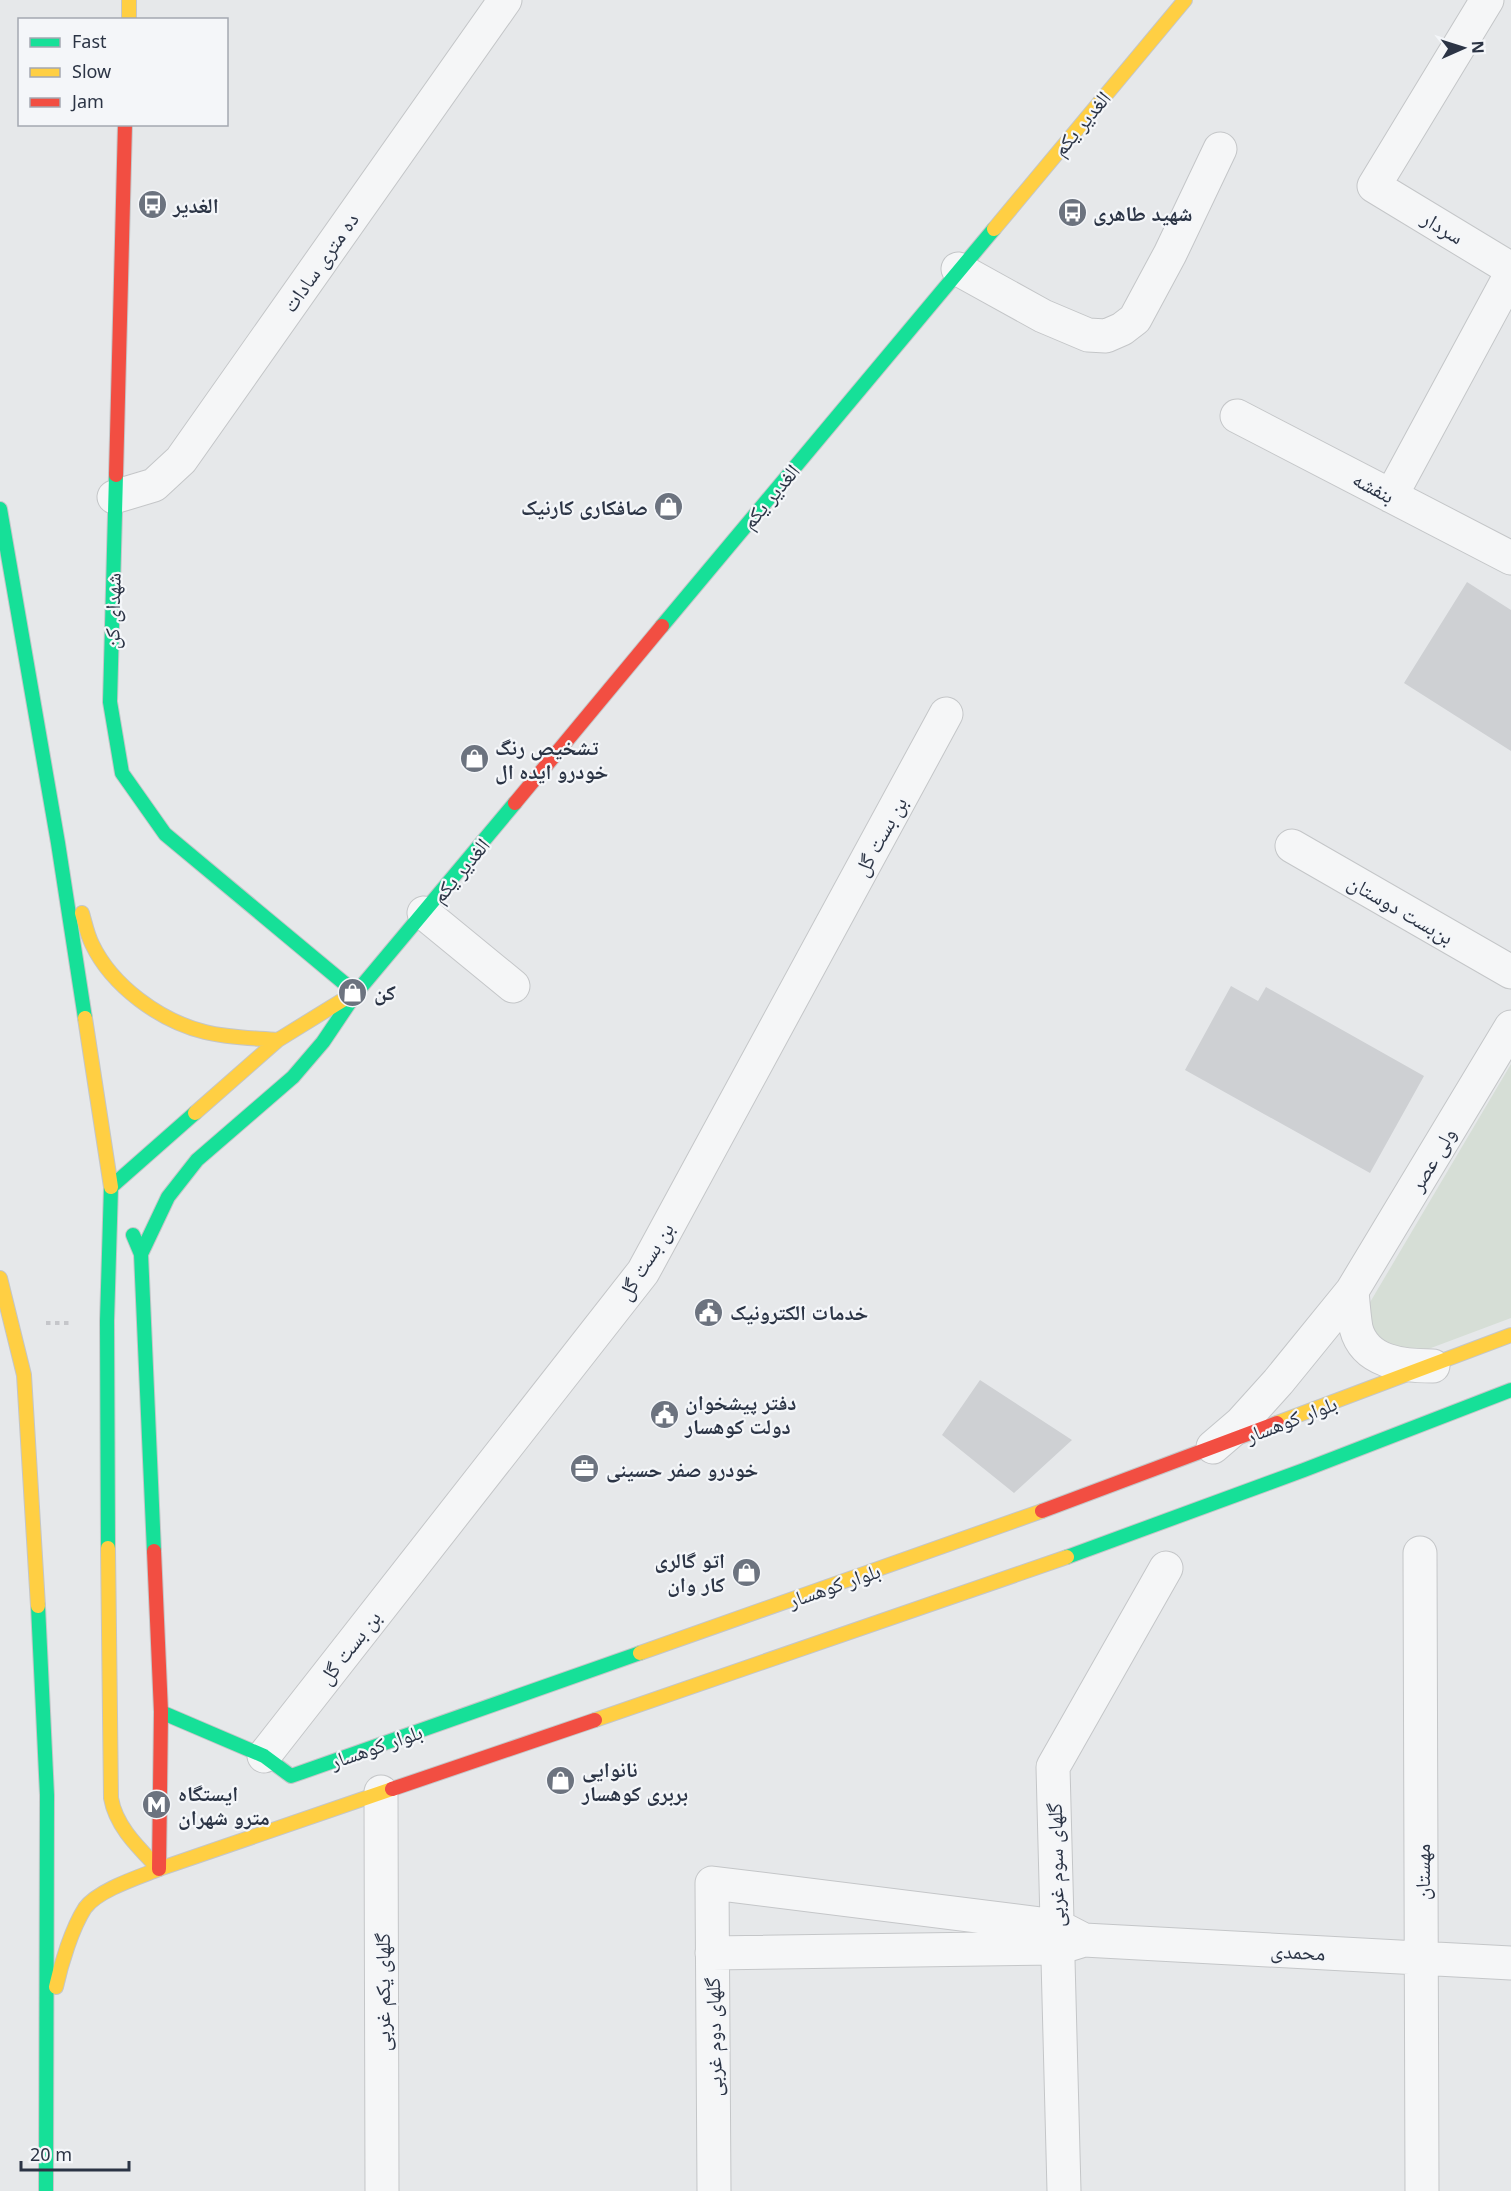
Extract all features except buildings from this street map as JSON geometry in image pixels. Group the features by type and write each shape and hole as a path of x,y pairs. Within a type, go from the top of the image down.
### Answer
{"main road":[{"path":"129,0 129,18"},
{"name":"الغدیر یکم","path":"356,993 958,269 1185,0"},
{"name":"شهدای کن","path":"126,126 110,702 122,773 165,834 356,993"},
{"path":"0,510 58,843 111,1187 107,1321 109,1786 113,1809 120,1822 130,1837 159,1869"},
{"path":"58,843 93,948 108,969 126,987 163,1015 202,1032 278,1040"},
{"path":"111,1187 278,1040 356,993"},
{"path":"141,1254 168,1197 197,1160 293,1077 323,1042 356,993"},
{"path":"111,1187 141,1254 161,1712 159,1869"},
{"path":"0,1278 24,1375 47,1785 46,2191"},
{"name":"بلوار کوهسار","path":"161,1712 264,1756 293,1781 1008,1524 1511,1335"},
{"path":"45,2039 62,1959 86,1907 114,1887 303,1814 381,1792 1024,1572 1304,1470 1511,1390"}],"street":[{"name":"ده متری سادات","path":"114,497 154,485 181,460 505,0"},
{"name":"سردار","path":"1487,0 1374,186 1511,269"},
{"path":"958,269 1043,316 1088,335 1106,336 1122,329 1135,319 1140,310 1170,254 1220,149"},
{"path":"1391,496 1511,274"},
{"name":"بنفشه","path":"1237,416 1511,558"},
{"name":"بن بست گل","path":"264,1756 643,1272 946,714"},
{"name":"بن‌بست دوستان","path":"1292,846 1511,972"},
{"path":"424,913 513,986"},
{"name":"ولی عصر","path":"1209,1450 1241,1423 1278,1382 1352,1291 1511,1027"},
{"path":"1352,1291 1356,1328 1361,1342 1377,1356 1391,1363 1433,1366"},
{"name":"مهستان","path":"1420,1553 1422,2191"},
{"name":"گلهای سوم غربی","path":"1064,2191 1066,1938 1053,1767 1166,1568"},
{"name":"گلهای یکم غربی","path":"381,1792 382,2191"},
{"name":"گلهای دوم غربی","path":"714,2191 712,1883 1066,1938"},
{"path":"712,1953 1066,1938"},
{"name":"محمدی","path":"1066,1938 1511,1963"}],"path":[{"path":"42,1323 74,1323"}],"shaded area":[{"path":"1511,1064 1511,1318 1423,1351 1381,1344 1370,1327 1369,1304"}],"traffic: fast":[{"path":"662,626 994,229"},
{"path":"116,475 110,702 122,773 165,834 356,993"},
{"path":"0,509 58,843 85,1018"},
{"path":"141,1254 168,1197 197,1160 293,1077 323,1042 356,993 515,803"},
{"path":"108,1548 107,1321 111,1187 195,1113"},
{"path":"133,1235 141,1254 154,1551"},
{"path":"1067,1557 1304,1470 1511,1390"},
{"path":"38,1606 47,1795 46,2191"},
{"path":"161,1712 264,1756 291,1776 640,1653"}],"traffic: slow":[{"path":"129,0 129,18"},
{"path":"994,229 1185,0"},
{"path":"82,913 90,940 101,959 112,974 139,1000 171,1020 205,1032 232,1037 278,1040"},
{"path":"195,1113 278,1040 346,998"},
{"path":"85,1018 111,1187"},
{"path":"0,1278 24,1375 38,1606"},
{"path":"1277,1423 1511,1335"},
{"path":"640,1653 1042,1511"},
{"path":"108,1548 111,1798 123,1828 159,1869"},
{"path":"595,1720 1067,1557"},
{"path":"159,1869 392,1789"},
{"path":"56,1987 76,1926 91,1901 130,1880 159,1869"}],"traffic: jam":[{"path":"116,475 125,126"},
{"path":"515,803 662,626"},
{"path":"1042,1511 1277,1423"},
{"path":"154,1551 161,1712 159,1869"},
{"path":"392,1789 595,1720"}],"place":[{"name":"الغدیر","path":"152,205"},
{"name":"شهید طاهری","path":"1072,213"},
{"name":"صافکاری کارنیک","path":"669,507"},
{"name":"تشخیص رنگ خودرو ایده ال","path":"474,759"},
{"name":"کن","path":"353,992"},
{"name":"خدمات الکترونیک","path":"709,1312"},
{"name":"دفتر پیشخوان دولت کوهسار","path":"664,1414"},
{"name":"خودرو صفر حسینی","path":"585,1469"},
{"name":"اتو گالری کار وان","path":"746,1572"},
{"name":"نانوایی بربری کوهسار","path":"561,1781"},
{"name":"ایستگاه مترو شهران","path":"157,1805"}]}
